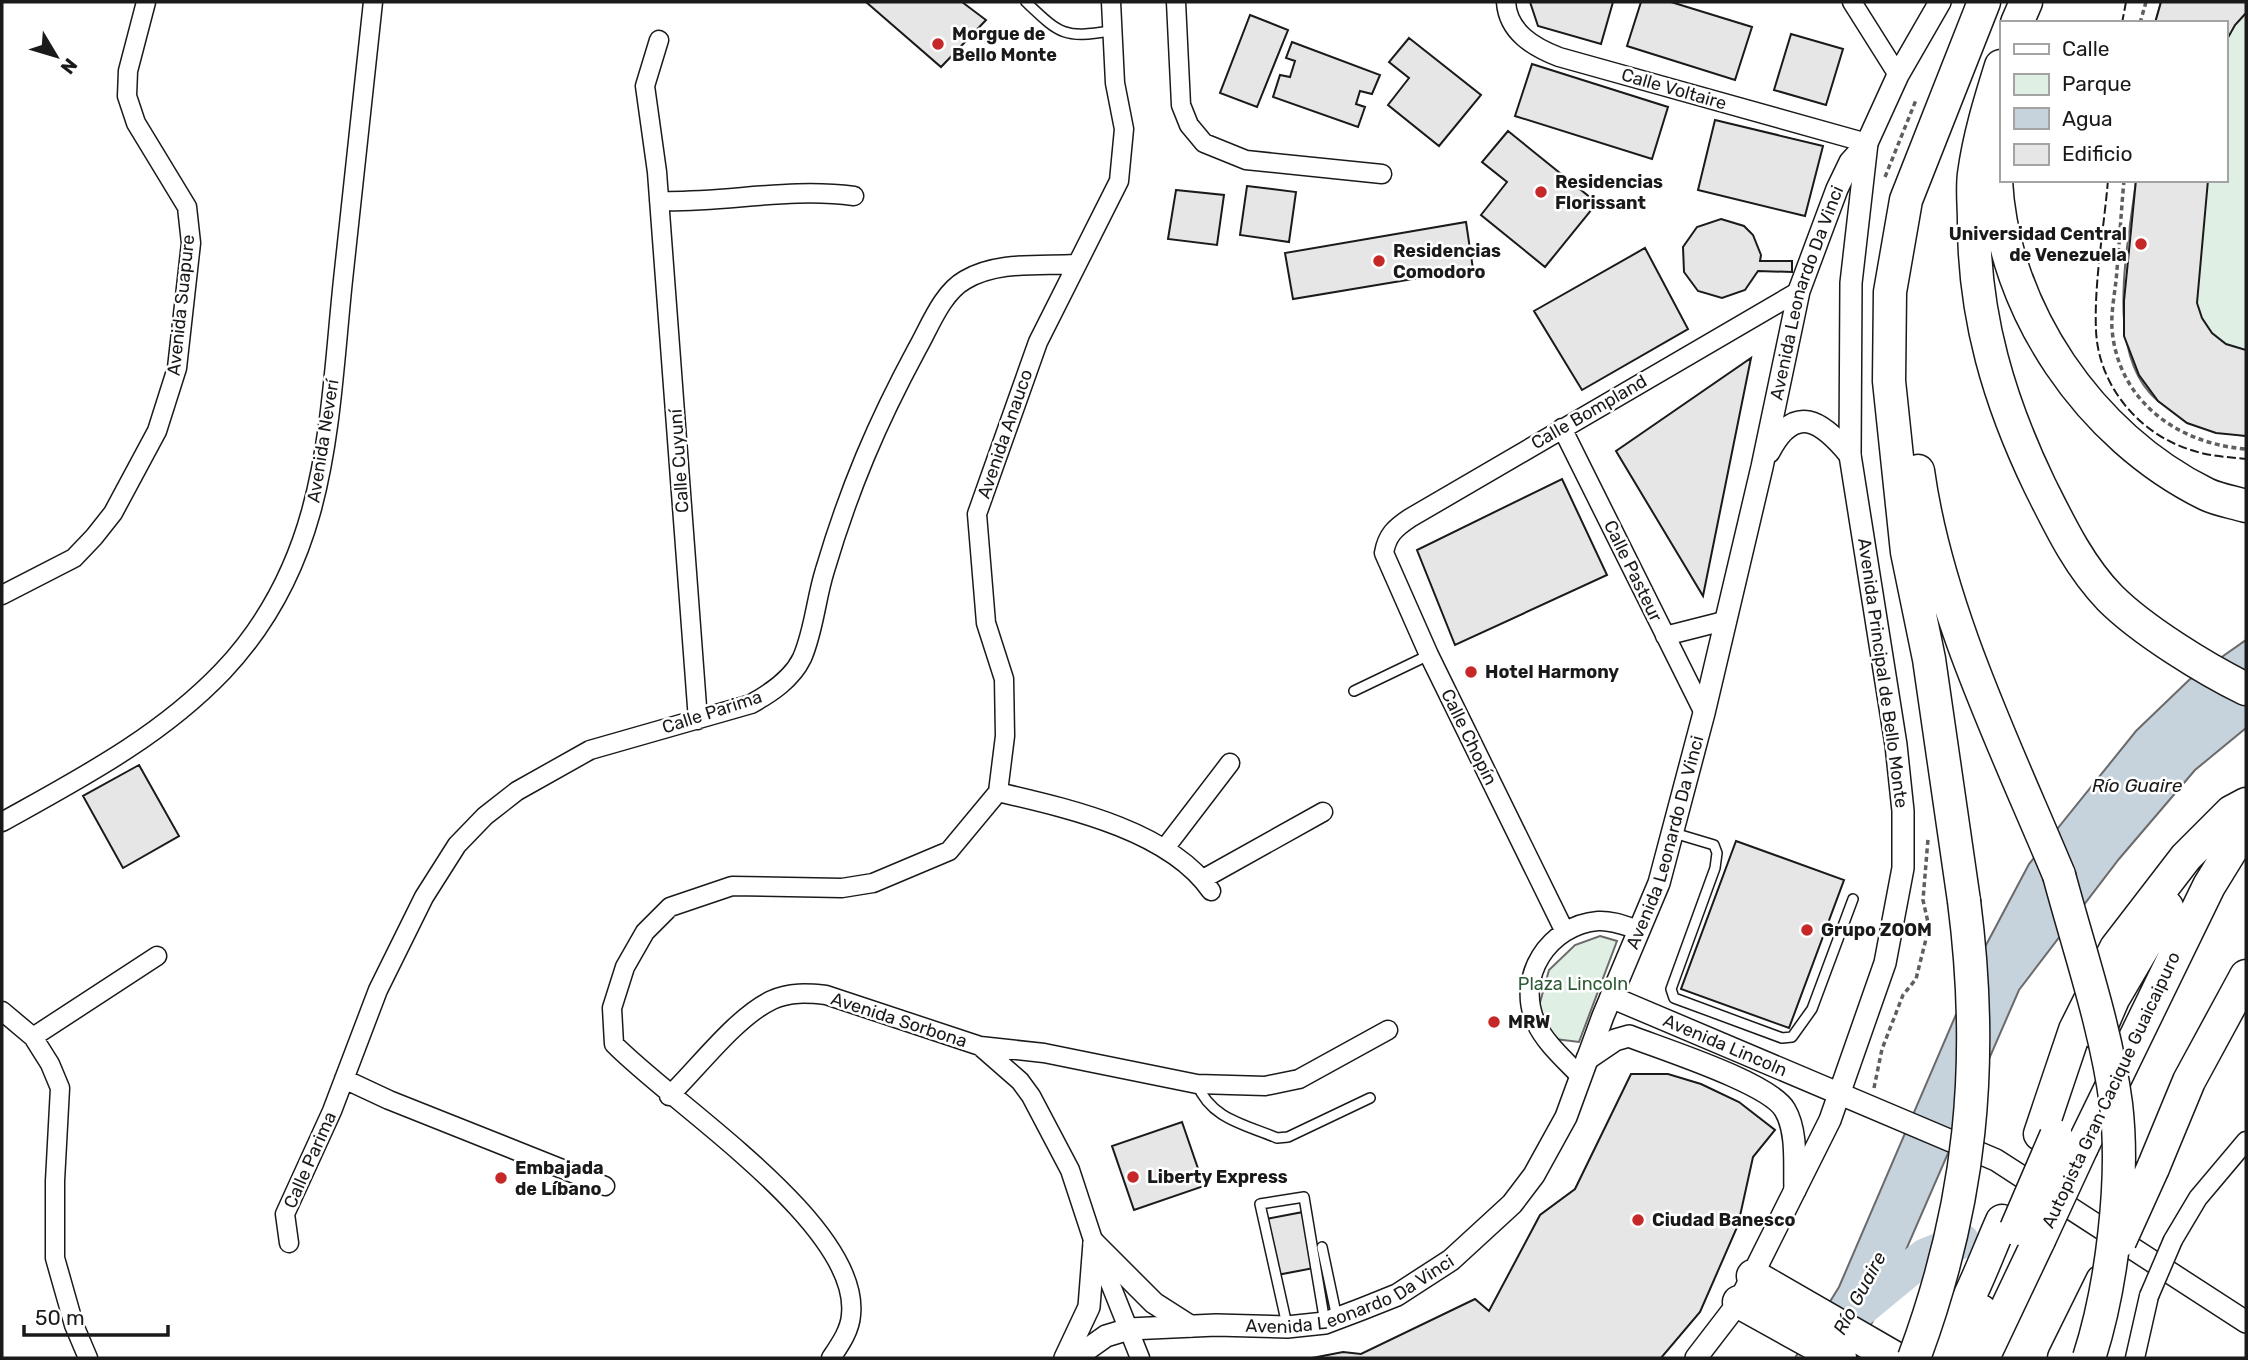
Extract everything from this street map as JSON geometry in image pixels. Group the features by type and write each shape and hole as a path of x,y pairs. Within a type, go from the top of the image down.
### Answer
{"highway":[{"path":"1914,1358 1941,1283 1952,1237 1973,1096 1974,979 1929,659 1907,552 1889,381 1890,292 1906,200 1984,2"},
{"path":"1999,2 1951,102 1911,231 1903,371 1922,501 1961,638 2059,876 2096,1012 2116,1104 2117,1172 2110,1267 2090,1358"},
{"path":"2018,21 2026,2"},
{"path":"2033,21 2040,2"},
{"path":"2000,69 1988,107 1974,175 1974,247 1989,359 2034,472 2083,566 2110,598 2137,622 2246,690"},
{"path":"2000,140 1996,178 1999,215 2022,292 2046,344 2081,393 2134,448 2207,494 2246,506"},
{"path":"2060,1139 2075,1030 2116,948 2186,857 2231,812 2246,804"},
{"path":"1960,1358 2060,1139 2113,999 2191,868 2246,813"},
{"name":"Autopista Gran Cacique Guaicaipuro","path":"1983,1358 2019,1230 2060,1139 2246,826"},
{"path":"2064,1358 2104,1277 2189,1080 2246,976"},
{"path":"2189,1080 2246,1005"},
{"path":"1927,1358 1937,1350 2019,1230"},
{"path":"1752,1292 1840,1358"},
{"path":"1752,1292 1895,1358"}],"street":[{"name":"Avenida Suapure","path":"2,595 74,558 113,513 157,431 177,368 191,243 187,206 136,122 127,96 128,71 146,2"},
{"name":"Avenida Neverí","path":"2,822 132,748 187,706 224,670 260,625 299,554 323,463 373,2"},
{"name":"Avenida Anauco","path":"998,792 1005,736 1004,679 986,623 977,514 1038,342 1119,181 1124,129 1115,83 1110,30 1111,2"},
{"path":"1176,2 1181,105 1188,125 1204,143 1247,160 1382,174"},
{"name":"Calle Voltaire","path":"1506,2 1518,32 1535,46 1559,57 1867,143"},
{"path":"1852,2 1898,75"},
{"name":"Avenida Principal de Bello Monte","path":"1696,1358 1752,1292 1840,1092 1885,963 1903,868 1896,745 1850,455 1851,283 1867,143 1898,75 1940,2"},
{"name":"Calle Cuyuní","path":"659,40 645,86 659,201 698,720"},
{"name":"Avenida Leonardo Da Vinci","path":"1075,1358 1106,1336 1129,1329 1190,1326 1287,1327 1331,1320 1397,1294 1435,1272 1478,1238 1512,1204 1540,1165 1566,1117 1611,997 1659,883 1704,713 1762,467 1799,291 1837,189 1850,162 1867,143"},
{"path":"659,201 698,202 814,191 853,196"},
{"name":"Calle Parima","path":"289,1243 285,1214 344,1079 378,990 424,897 466,835 517,791 590,750 751,704 771,693 787,678 801,658 824,571 857,470 881,416 942,303 963,281 992,267 1075,264"},
{"name":"Calle Bompland","path":"1386,541 1395,528 1799,291"},
{"path":"1762,467 1778,436 1800,421 1810,420 1828,429 1850,455"},
{"name":"Calle Pasteur","path":"1562,428 1704,713"},
{"name":"Calle Chopín","path":"1386,541 1384,553 1429,655 1564,930"},
{"path":"1665,636 1724,621"},
{"path":"1165,848 1230,763"},
{"path":"831,1358 851,1317 847,1284 833,1255 797,1207 762,1169 669,1096 614,1044 612,1008 625,967 645,932 670,907 732,886 842,888 873,883 949,851 998,792 1055,805 1165,848 1207,885 1323,812"},
{"path":"1639,930 1612,922 1597,921 1564,930 1543,951 1535,966 1529,989 1535,1023 1584,1068 1615,1040 1629,1035 1755,1086 1776,1100 1788,1117 1793,1137 1796,1192"},
{"path":"33,1037 157,956"},
{"name":"Avenida Sorbona","path":"669,1096 746,1019 772,1000 800,992 826,995 980,1046 1008,1068 1031,1096 1070,1170 1094,1243 1140,1358"},
{"name":"Avenida Lincoln","path":"1611,997 1996,1160 2246,1322"},
{"path":"2,1011 33,1037 50,1064 60,1088 55,1181 55,1258 74,1325 88,1358"},
{"path":"980,1046 1044,1053 1197,1084 1265,1086 1299,1079 1388,1030"},
{"path":"344,1079 389,1101 605,1186"},
{"path":"2135,1358 2149,1296 2173,1240 2198,1198 2246,1142"},
{"path":"1094,1243 1154,1303 1190,1326"},
{"path":"1065,1358 1089,1307 1094,1243"}],"lane":[{"path":"1026,2 1055,29 1068,34 1084,35 1110,30"},
{"path":"1354,691 1429,655"},
{"path":"1674,833 1714,845 1717,853 1715,868 1672,993 1674,998 1770,1034 1782,1038 1792,1037 1806,1018 1853,899"},
{"path":"1197,1084 1203,1099 1215,1112 1277,1138 1299,1133 1370,1098"},
{"path":"1287,1327 1259,1204 1304,1197 1331,1320"},
{"path":"1322,1247 1331,1320"}],"path":[{"path":"2141,21 2146,2"},
{"path":"2124,182 2112,324 2114,343 2124,373 2149,410 2174,429 2212,445 2246,449"}],"green space":[{"name":"Universidad Central de Venezuela","path":"2161,2 2246,2 2246,436 2213,429 2158,401 2141,381 2130,356 2123,296 2136,182 2227,182 2227,21 2156,21"},
{"name":"Plaza Lincoln","path":"1600,936 1617,941 1579,1042 1555,1039 1542,1022 1539,1006 1549,970 1575,945"}],"water":[{"name":"Río Guaire","path":"2246,640 2246,728 2195,770 2119,859 2019,990 1889,1289 1854,1358 1795,1358 1839,1287 1985,947 2029,864 2136,731 2189,680"}],"building":[{"name":"Morgue de Bello Monte","path":"866,2 962,2 986,20 941,67"},
{"path":"1530,2 1613,2 1601,44 1538,26"},
{"path":"1641,2 1671,2 1752,27 1735,80 1627,46"},
{"path":"2161,2 2246,2 2246,13 2227,39 2227,21 2156,21"},
{"path":"1250,15 1288,30 1257,107 1220,93"},
{"path":"1791,34 1843,49 1826,105 1774,90"},
{"path":"1409,38 1481,95 1439,146 1388,105 1409,78 1389,62"},
{"path":"1292,42 1380,75 1372,94 1360,91 1356,104 1365,107 1358,127 1273,97 1280,75 1290,77 1295,61 1286,58"},
{"path":"1532,64 1668,107 1652,159 1515,116"},
{"path":"1715,120 1823,146 1805,216 1698,190"},
{"name":"Residencias Florissant","path":"1508,131 1597,203 1545,267 1481,215 1507,182 1482,162"},
{"path":"2136,182 2208,182 2197,303 2202,318 2212,333 2226,344 2246,350 2246,436 2216,433 2187,423 2158,401 2139,375 2124,336 2124,301"},
{"path":"1247,186 1296,192 1289,242 1240,235"},
{"path":"1176,190 1224,195 1217,245 1168,239"},
{"path":"1721,219 1744,226 1753,235 1761,255 1760,261 1792,261 1792,272 1758,271 1745,290 1722,298 1698,291 1684,272 1683,247 1697,227"},
{"name":"Residencias Comodoro","path":"1466,222 1473,269 1293,299 1285,253"},
{"path":"1645,248 1688,329 1582,390 1534,311"},
{"path":"1751,358 1703,596 1616,451"},
{"path":"1562,479 1607,575 1455,645 1417,550"},
{"path":"139,765 179,836 123,868 83,796"},
{"path":"1736,841 1844,880 1789,1028 1681,989"},
{"name":"Ciudad Banesco","path":"1631,1074 1668,1074 1701,1084 1739,1102 1775,1130 1753,1157 1738,1225 1700,1312 1661,1358 1312,1358 1343,1352 1361,1354 1475,1299 1489,1311 1540,1215 1575,1189"},
{"path":"1182,1122 1204,1186 1134,1210 1112,1146"},
{"path":"1303,1212 1314,1268 1277,1275 1266,1219"}],"waterway":[{"path":"1851,1317 1925,1256 1962,1241"}],"fence":[{"path":"2122,21 2126,2"},
{"path":"2108,182 2096,312 2098,350 2104,369 2124,403 2152,431 2188,449 2246,459"}],"place":[{"name":"Morgue de Bello Monte","path":"938,44"},
{"name":"Residencias Florissant","path":"1541,192"},
{"name":"Universidad Central de Venezuela","path":"2141,244"},
{"name":"Residencias Comodoro","path":"1379,261"},
{"name":"Hotel Harmony","path":"1471,672"},
{"name":"Grupo ZOOM","path":"1807,930"},
{"name":"MRW","path":"1494,1022"},
{"name":"Liberty Express","path":"1133,1177"},
{"name":"Embajada de Líbano","path":"501,1178"},
{"name":"Ciudad Banesco","path":"1638,1220"}]}
